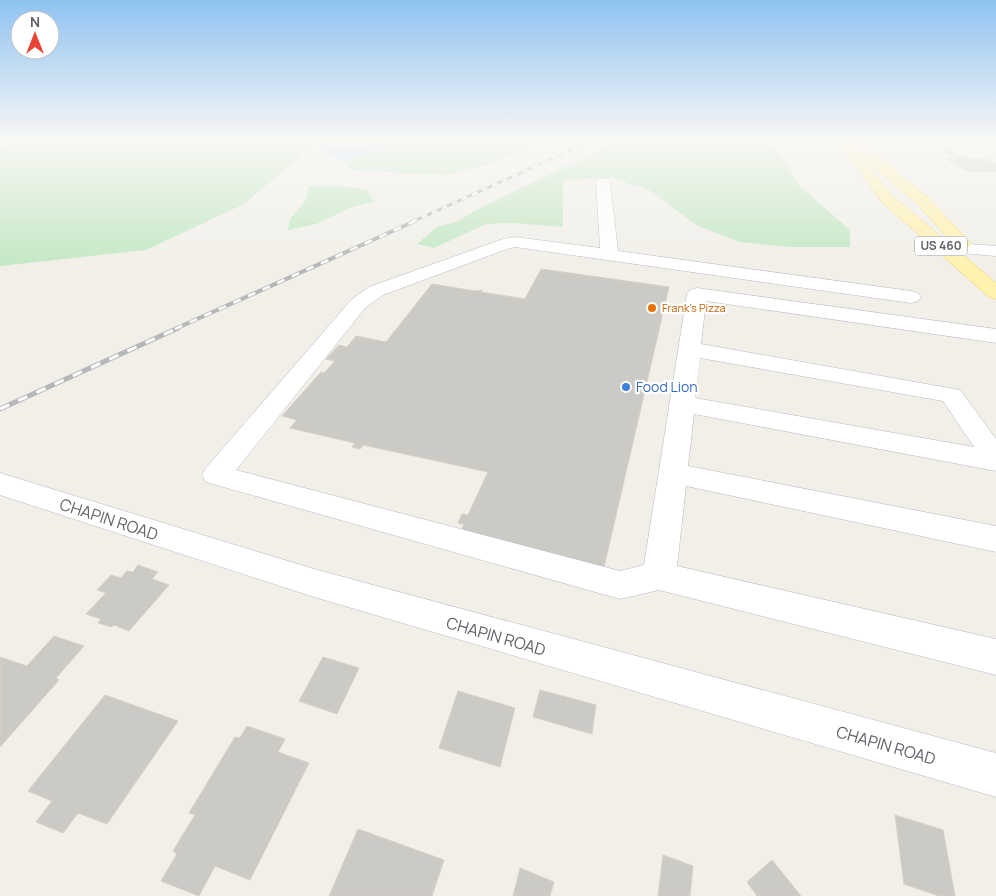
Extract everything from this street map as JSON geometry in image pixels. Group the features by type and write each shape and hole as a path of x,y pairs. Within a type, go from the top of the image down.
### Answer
{"main road":[{"name":"US 460","path":"874,182 886,198 996,293"},
{"name":"US 460","path":"900,182 922,200 996,280"}],"street":[{"path":"603,182 609,255"},
{"path":"996,336 699,281 609,255 515,242 503,244 376,291 358,304 216,475 620,585 658,576 996,657"},
{"path":"967,250 996,251"},
{"path":"699,281 911,297"},
{"path":"658,576 699,281"},
{"path":"689,349 951,395 996,460"},
{"path":"682,404 996,460"},
{"path":"672,473 996,539"},
{"name":"CHAPIN ROAD","path":"0,484 323,586 996,775"}],"green space":[{"path":"0,182 270,182 244,204 146,250 0,266"},
{"path":"534,182 563,182 563,227 513,223 486,224 434,248 417,244 437,227 458,221"},
{"path":"624,182 797,182 850,230 850,247 790,247 740,242 698,226 649,190"},
{"path":"309,186 339,186 367,190 374,202 352,207 316,224 288,230 290,219 306,200"}],"building":[{"path":"541,269 669,287 604,567 461,531 464,524 458,523 462,514 468,515 488,472 363,445 360,449 352,447 355,443 290,428 297,420 282,416 321,372 324,373 335,361 326,359 339,345 347,347 356,336 386,342 432,284 475,291 483,290 481,292 525,299"},
{"path":"138,565 158,572 152,579 169,585 129,631 114,625 111,627 98,623 101,619 86,614 106,593 97,590 111,575 121,578 127,571 133,572"},
{"path":"54,636 84,646 56,678 59,680 0,747 0,657 27,666"},
{"path":"323,657 359,668 337,714 299,701"},
{"path":"540,690 596,705 592,734 533,717"},
{"path":"458,691 515,708 500,767 439,748"},
{"path":"105,695 178,721 107,824 78,813 63,833 36,822 52,801 28,791"},
{"path":"247,726 285,739 278,752 309,763 250,880 215,866 199,896 161,881 177,854 173,851 195,815 189,813 235,737 240,738"},
{"path":"895,815 943,830 955,896 939,896 904,884"},
{"path":"358,829 444,860 432,896 329,896"},
{"path":"663,855 693,866 690,896 658,896"},
{"path":"772,860 801,896 757,896 747,882"},
{"path":"520,868 554,882 550,896 513,896"}],"railway":[{"path":"412,222 501,182"},
{"path":"175,329 415,221"},
{"path":"0,409 178,328"}],"place":[{"name":"Frank's Pizza","path":"652,308"},
{"name":"Food Lion","path":"626,387"}]}
